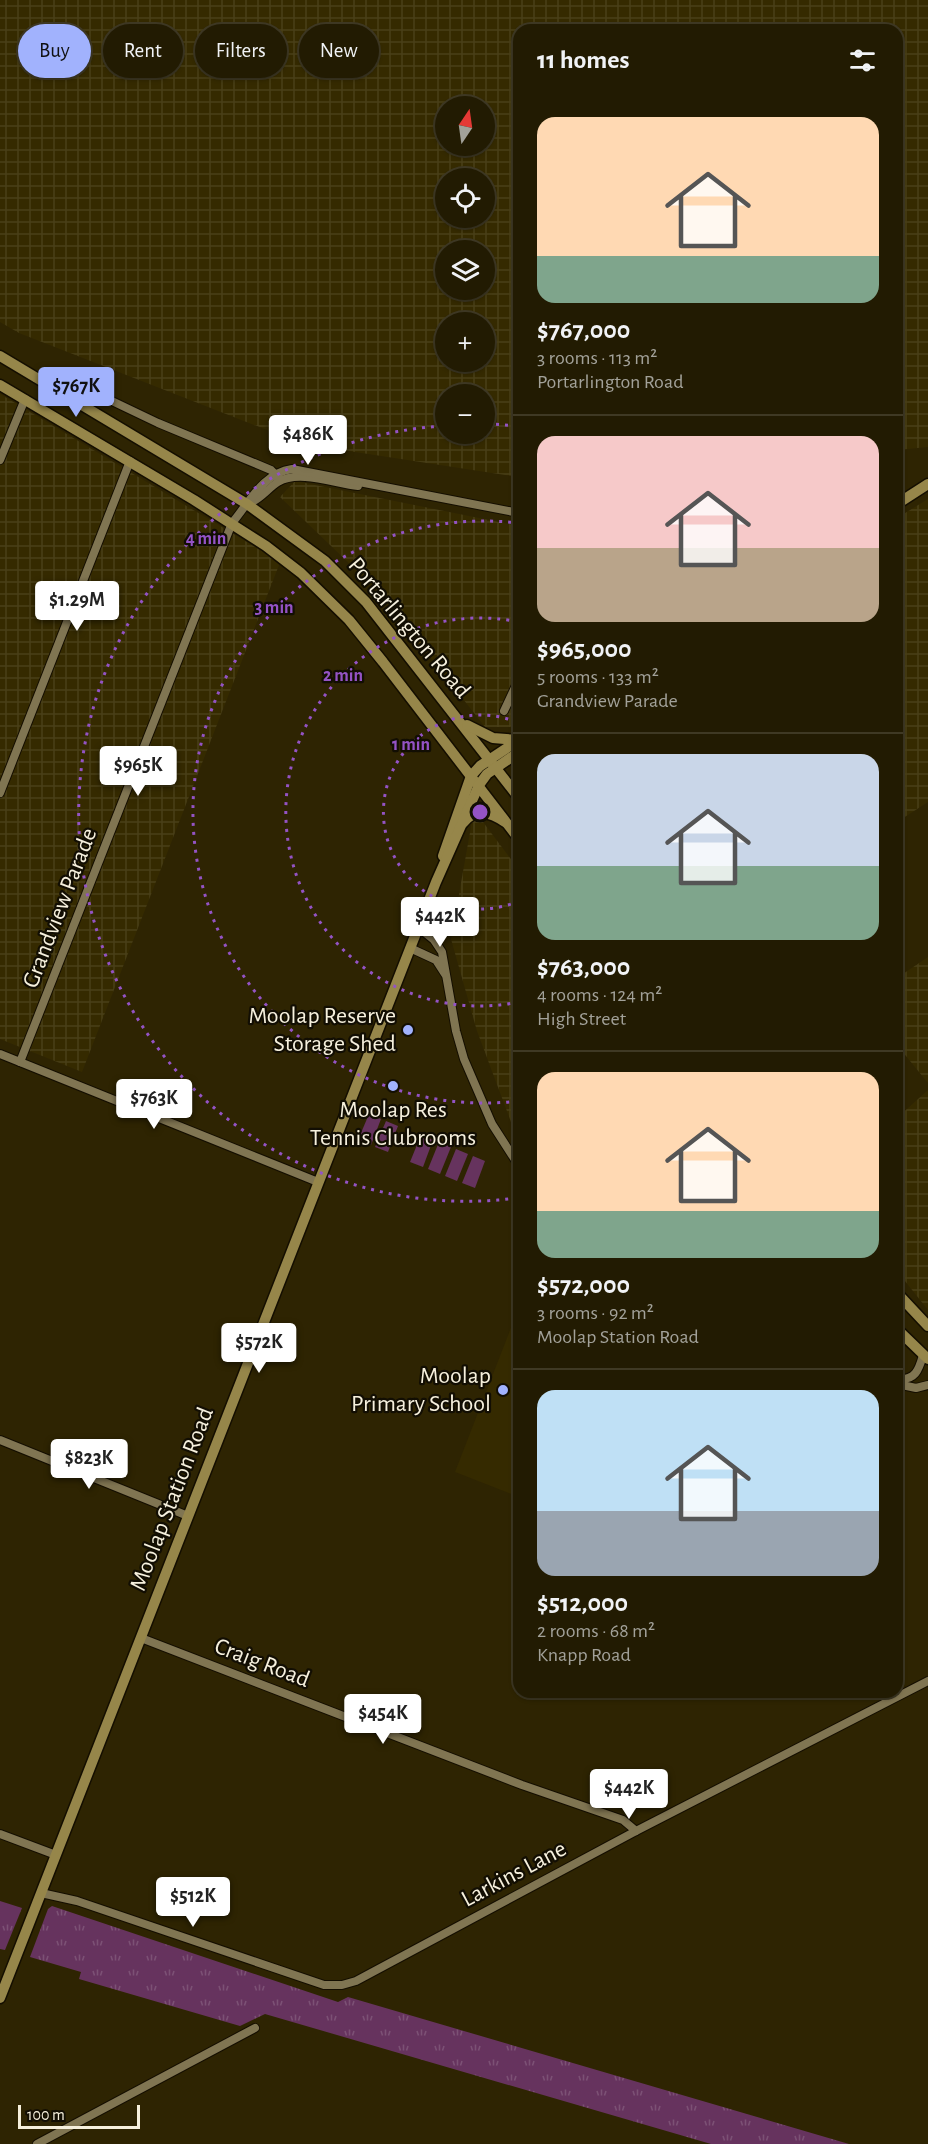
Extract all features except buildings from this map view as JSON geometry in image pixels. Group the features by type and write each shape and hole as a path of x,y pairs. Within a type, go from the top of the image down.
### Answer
{"main road":[{"name":"Portarlington Road","path":"0,357 248,504 325,561 357,594 513,790"},
{"name":"Portarlington Road","path":"0,385 232,524 301,573 342,613 513,831"},
{"path":"903,500 928,484"},
{"path":"456,716 481,734 513,740"},
{"path":"475,781 513,745"},
{"path":"492,763 513,754"},
{"name":"Moolap Station Road","path":"436,882 463,824 475,781"},
{"name":"Moolap Station Road","path":"0,1998 475,781"},
{"path":"463,824 470,815 482,813 508,824"},
{"path":"903,1299 928,1326"},
{"path":"903,1335 925,1357"}],"street":[{"path":"36,378 53,376 68,380 279,477 301,477 381,488 513,512"},
{"path":"0,460 25,399"},
{"path":"0,793 130,461"},
{"name":"Grandview Parade","path":"21,1062 232,524 248,504 260,499 279,477"},
{"path":"504,711 513,692"},
{"path":"418,927 434,940 442,952 456,1031 464,1059 492,1124 513,1157"},
{"path":"410,948 436,960 446,976"},
{"path":"0,1054 318,1182"},
{"path":"903,1379 910,1379 915,1375 925,1357"},
{"path":"903,1385 916,1388 928,1385"},
{"path":"0,1440 188,1516"},
{"name":"Craig Road","path":"141,1638 522,1785 623,1820 636,1831"},
{"name":"Larkins Lane","path":"903,1694 928,1681"},
{"name":"Larkins Lane","path":"41,1893 76,1901 324,1985 342,1986 356,1981 636,1831 895,1698"},
{"path":"0,1834 56,1855"},
{"path":"37,2144 255,2028"}],"shaded area":[{"path":"0,0 928,0 928,447 903,449 903,24 513,24 513,476 303,444 19,333 0,322"},
{"path":"0,394 270,556 279,565 82,1072 0,1039"},
{"path":"295,481 513,525 513,725 485,727 379,592 280,497"},
{"path":"928,499 928,802 903,818 903,514"},
{"path":"474,810 513,862 513,1127 477,1031 451,939"},
{"path":"928,957 928,1083 903,1052 903,974"},
{"path":"928,1090 928,1310 903,1279 903,1113"},
{"name":"Moolap Primary School","path":"513,1322 513,1495 455,1472"}],"green space":[{"path":"369,1114 381,1119 371,1145 358,1140"},
{"path":"386,1121 398,1126 388,1152 375,1147"},
{"path":"421,1135 433,1140 423,1167 410,1162"},
{"path":"439,1142 451,1147 440,1174 428,1169"},
{"path":"456,1149 468,1154 457,1181 445,1176"},
{"path":"473,1156 485,1161 475,1188 462,1183"},
{"path":"0,1901 22,1908 5,1950 0,1949"},
{"path":"52,1906 338,2002 348,1997 849,2144 711,2144 265,2014 240,2026 79,1979 81,1972 30,1957 48,1909"}],"place":[{"name":"Moolap Reserve Storage Shed","path":"408,1030"},
{"name":"Moolap Res Tennis Clubrooms","path":"393,1086"},
{"name":"Moolap Primary School","path":"503,1390"}]}
